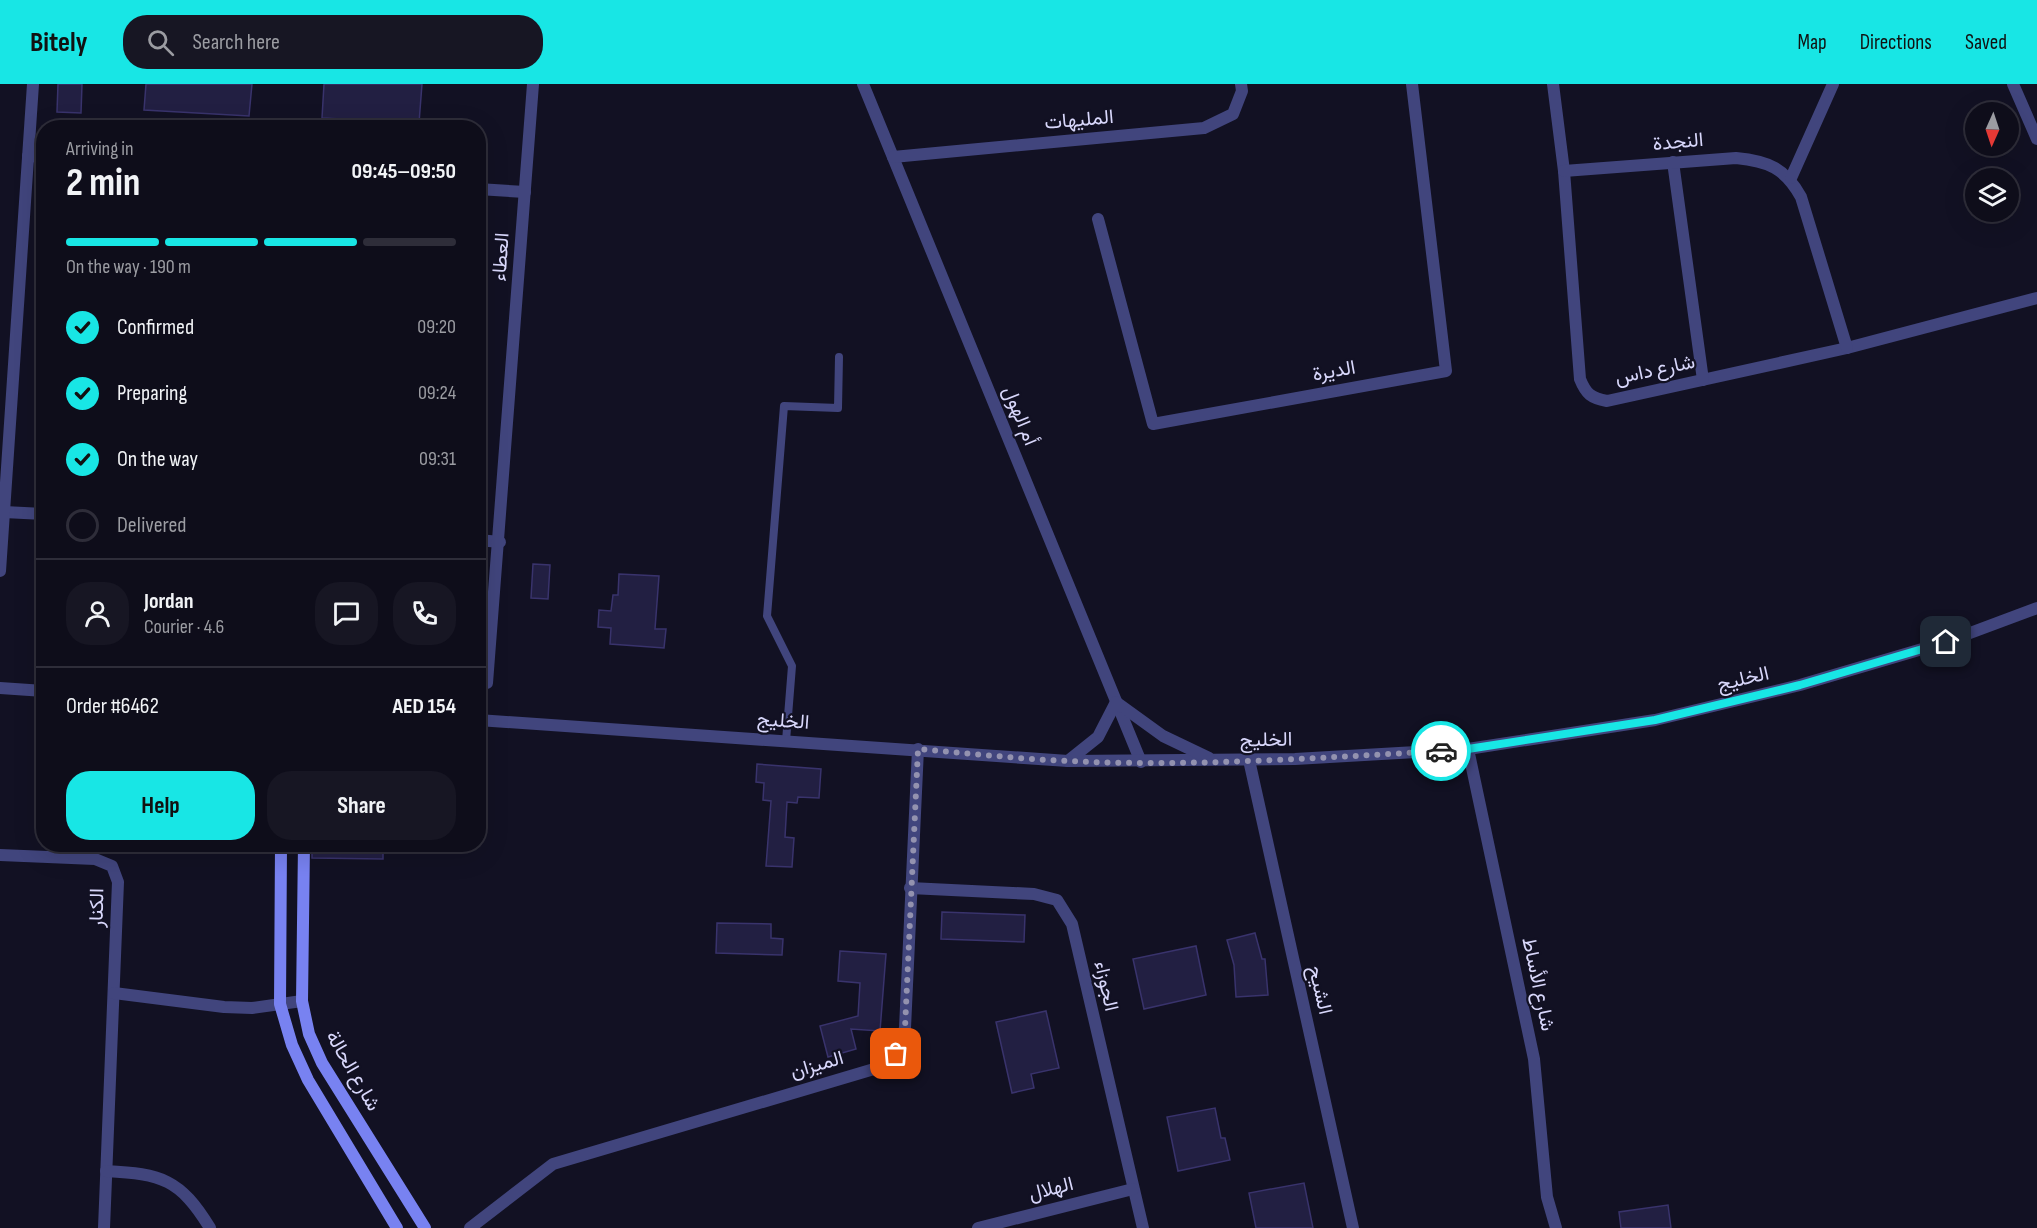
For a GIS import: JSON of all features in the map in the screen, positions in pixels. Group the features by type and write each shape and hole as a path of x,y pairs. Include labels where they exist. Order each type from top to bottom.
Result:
{"main road":[{"name":"شارع الحالة","path":"281,852 280,1004 292,1045 308,1080 397,1228"},
{"name":"شارع الحالة","path":"304,852 303,1001 309,1034 322,1063 424,1228"}],"street":[{"path":"0,571 33,84"},
{"name":"العطاء","path":"487,683 500,542 533,84"},
{"name":"أم الهول","path":"863,84 1141,762"},
{"name":"المليهات","path":"893,157 1204,128 1233,114 1242,91 1241,84"},
{"name":"الديرة","path":"1098,219 1153,424 1446,371 1412,84"},
{"name":"شارع داس","path":"1553,84 1564,171 1580,379 1585,393 1595,399 1607,401 1847,348 2037,298"},
{"path":"1833,84 1791,178 1807,213 1847,348"},
{"path":"2013,84 2037,139"},
{"path":"28,156 36,156"},
{"name":"النجدة","path":"1564,171 1736,158 1755,160 1777,168 1791,178"},
{"path":"1672,162 1702,380"},
{"path":"486,190 525,192"},
{"path":"4,512 36,514"},
{"path":"486,541 500,542"},
{"name":"الخليج","path":"486,721 1068,761 1250,760 1468,749 1655,720 1800,685 1946,642 2037,608"},
{"path":"0,688 36,690"},
{"path":"1068,761 1098,737 1116,702 1163,736 1215,760"},
{"name":"الميزان","path":"470,1228 553,1164 874,1069 896,1054 905,1028 918,749"},
{"name":"شارع الأساط","path":"1468,749 1534,1059 1546,1197 1556,1228"},
{"name":"الشيح","path":"1250,760 1353,1228"},
{"name":"الكنار","path":"0,855 95,859 111,866 118,882 104,1228"},
{"name":"الجوزاء","path":"910,888 1034,894 1058,900 1072,924 1143,1228"},
{"path":"114,993 224,1007 252,1008 303,1001"},
{"path":"106,1171 142,1173 162,1178 182,1190 199,1209 210,1228"},
{"name":"الهلال","path":"980,1228 1133,1189"}],"lane":[{"path":"786,741 792,666 767,616 784,406 838,408 839,357"}],"building":[{"path":"58,84 82,84 81,113 57,112"},
{"path":"146,84 252,84 249,116 144,110"},
{"path":"324,84 422,84 419,120 322,118"},
{"path":"533,564 550,565 548,599 531,598"},
{"path":"619,574 659,576 655,629 666,629 664,648 610,644 611,628 598,627 599,610 611,611 613,595 618,595"},
{"path":"757,764 821,769 819,798 798,797 797,803 787,802 785,837 794,838 792,867 766,866 771,801 763,800 764,783 756,782"},
{"path":"312,852 383,852 383,859 312,858"},
{"path":"942,912 1025,915 1024,942 941,939"},
{"path":"717,923 771,924 771,938 783,939 782,955 716,953"},
{"path":"1255,933 1262,959 1265,959 1268,995 1236,997 1234,965 1227,940"},
{"path":"1196,946 1206,995 1144,1009 1133,959"},
{"path":"840,951 886,954 880,1031 851,1029 856,1049 828,1057 820,1026 858,1016 860,983 838,981"},
{"path":"1046,1011 1059,1068 1031,1074 1034,1088 1012,1093 996,1022"},
{"path":"1215,1108 1221,1138 1225,1138 1230,1160 1178,1171 1167,1117"},
{"path":"1304,1183 1313,1228 1256,1228 1249,1193"},
{"path":"1668,1205 1671,1228 1621,1228 1619,1212"}],"way so far":[{"path":"896,1054 905,1028 918,749 1068,761 1141,762 1295,759 1441,751"}],"route":[{"path":"1441,751 1468,749 1655,720 1800,685 1946,642"}]}
